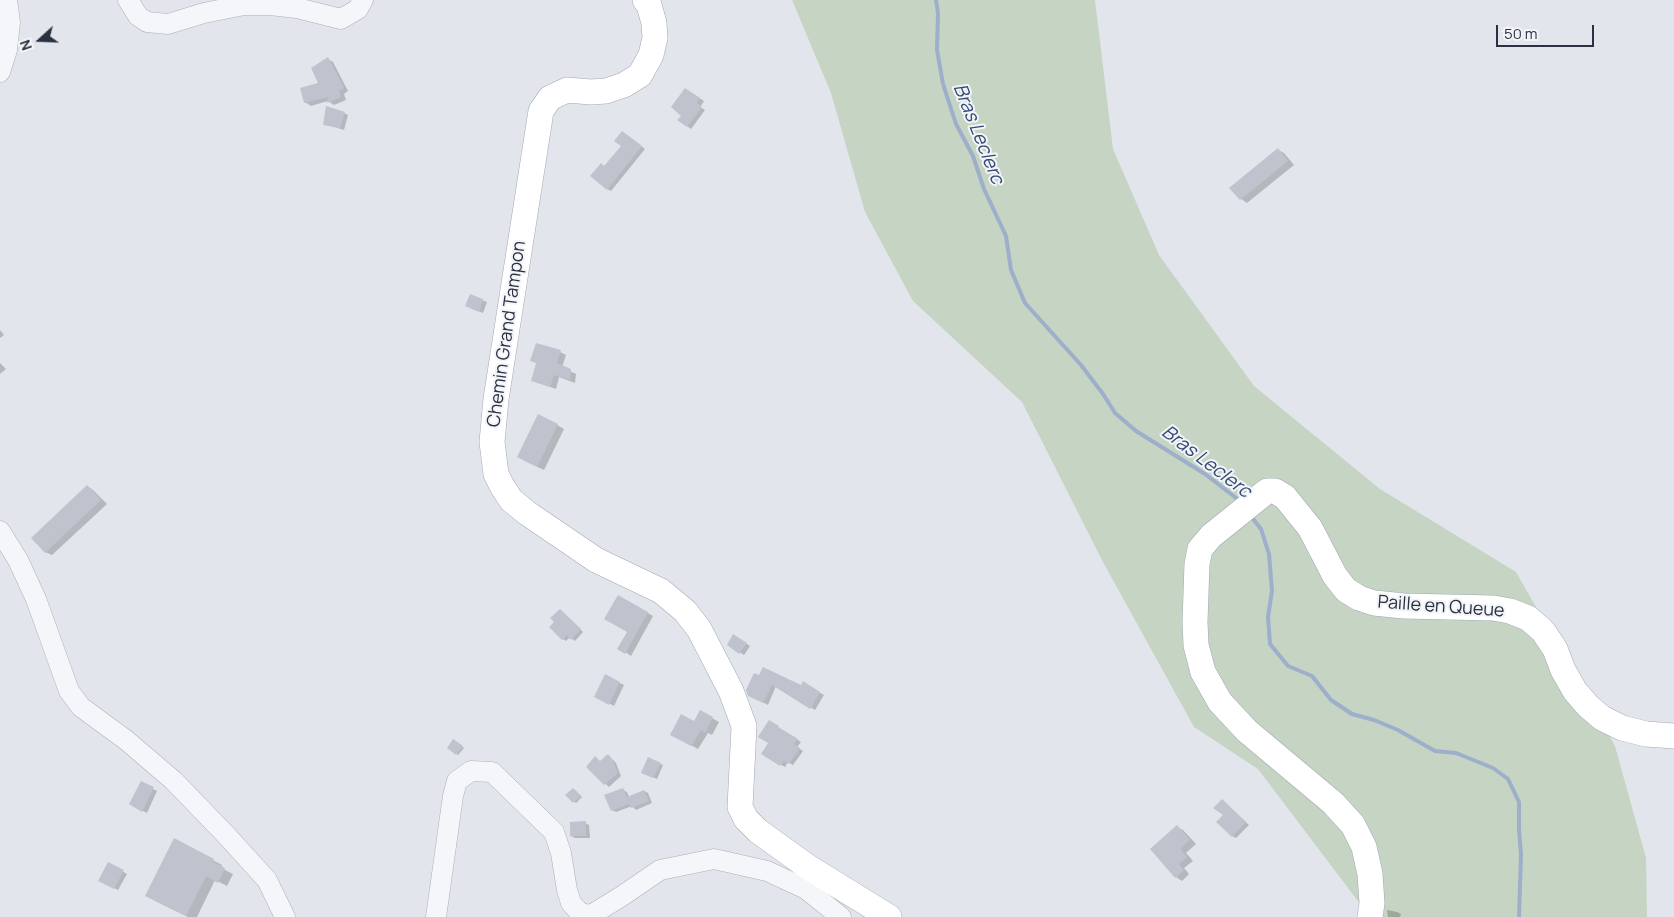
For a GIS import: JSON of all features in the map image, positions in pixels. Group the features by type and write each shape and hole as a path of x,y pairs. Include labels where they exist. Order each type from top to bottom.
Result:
{"main road":[{"name":"Chemin Grand Tampon","path":"645,0 649,5 654,23 655,38 651,55 640,75 624,85 606,91 567,90 550,98 541,111 496,399 492,442 496,474 511,500 527,513 596,560 662,591 685,611 699,629 730,691 744,726 740,807 746,819 758,831 880,916"},
{"name":"Paille en Queue","path":"1370,917 1372,903 1370,874 1364,847 1353,825 1333,803 1246,731 1220,702 1203,672 1196,645 1197,564 1200,549 1211,536 1268,492 1275,491 1285,497 1310,528 1335,576 1346,590 1359,598 1374,604 1493,608 1510,611 1528,618 1543,631 1555,649 1563,670 1575,691 1602,718 1622,728 1646,734 1674,736"}],"lane":[{"path":"0,72 7,50 10,22 7,0"},
{"path":"128,0 138,16 147,22 168,24 204,13 244,5 297,8 341,19 358,9 363,0"},
{"path":"0,531 18,560 36,599 69,691 81,707 126,740 181,788 228,836 267,880 284,917"},
{"path":"436,917 453,796 457,781 471,771 492,772 554,832 561,853 567,890 572,903 580,912 586,915 591,915 660,870 714,859 767,872 806,889 841,917"}],"green space":[{"path":"792,0 1095,0 1113,149 1159,255 1254,386 1380,489 1516,572 1615,746 1646,858 1647,917 1370,917 1258,769 1194,727 1103,562 1022,402 913,301 865,212 831,93"}],"building":[{"path":"328,57 344,88 339,91 341,97 327,103 328,97 304,103 300,88 318,83 311,68"},
{"path":"685,88 700,98 697,103 702,107 687,127 677,120 681,116 671,107"},
{"path":"326,106 345,112 340,128 323,125"},
{"path":"622,131 642,146 607,190 590,176 601,163 604,166 621,146 614,141"},
{"path":"1278,148 1288,161 1240,200 1229,188"},
{"path":"470,294 483,299 479,312 465,306"},
{"path":"536,343 561,350 557,363 571,369 570,380 554,375 550,387 531,381 536,363 530,361"},
{"path":"538,414 558,424 537,467 517,457"},
{"path":"87,485 101,500 45,553 31,538"},
{"path":"618,595 648,612 625,654 617,649 627,632 604,619"},
{"path":"560,609 581,629 571,640 567,635 562,640 549,627 554,622 550,618"},
{"path":"733,634 747,643 739,654 727,645"},
{"path":"763,667 801,685 803,681 820,692 810,709 772,685 763,703 748,696 746,690 754,673 759,675"},
{"path":"605,674 620,682 609,705 594,697"},
{"path":"700,710 713,717 705,733 701,730 691,746 670,735 681,714 694,721"},
{"path":"769,720 798,739 794,744 800,748 789,764 784,761 780,766 761,754 768,743 758,737"},
{"path":"453,739 463,746 456,755 447,748"},
{"path":"608,754 618,773 604,785 586,767 595,756 600,761"},
{"path":"648,757 661,763 653,778 641,773"},
{"path":"141,781 154,787 142,812 129,804"},
{"path":"573,788 581,796 573,803 565,795"},
{"path":"623,788 627,797 644,790 649,801 631,808 629,804 611,811 604,795"},
{"path":"1222,799 1246,822 1232,837 1216,822 1223,815 1213,808"},
{"path":"586,821 586,836 570,836 570,822"},
{"path":"1177,825 1190,840 1180,849 1187,857 1179,864 1184,870 1175,878 1150,849"},
{"path":"174,838 214,859 213,862 225,868 218,883 206,876 186,916 145,896"},
{"path":"108,862 124,870 114,889 98,881"}],"waterway":[{"name":"Bras Leclerc","path":"936,0 938,13 937,50 943,84 956,124 973,156 984,189 1006,236 1011,270 1025,303 1081,365 1115,413 1136,431 1205,474 1240,501"},
{"name":"Bras Leclerc","path":"1250,515 1261,529 1269,554 1272,591 1268,617 1270,644 1288,666 1312,676 1331,700 1352,714 1374,720 1398,730 1435,751 1456,753 1493,768 1508,779 1519,802 1521,855 1519,917"}]}
